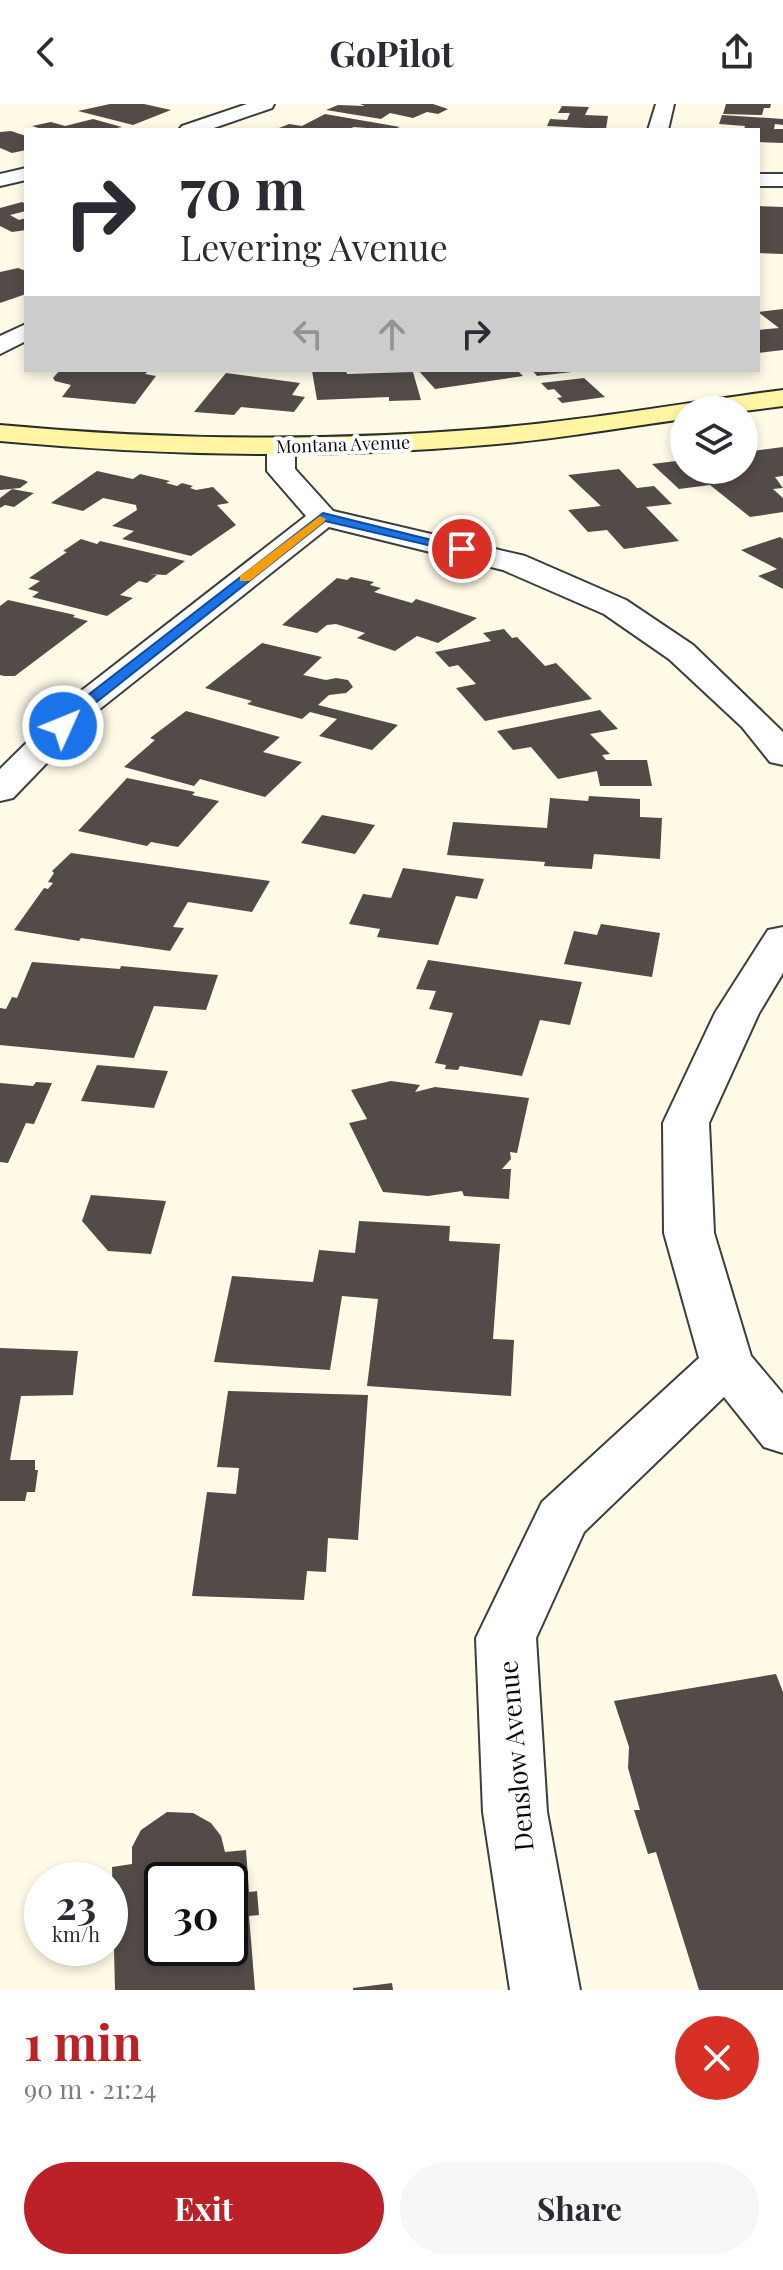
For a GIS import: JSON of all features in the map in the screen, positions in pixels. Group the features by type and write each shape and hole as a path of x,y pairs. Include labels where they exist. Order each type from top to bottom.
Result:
{"street":[{"path":"195,128 265,104"},
{"path":"659,128 665,104"},
{"path":"0,180 24,174"},
{"path":"760,180 783,180"},
{"path":"0,346 24,332"},
{"path":"758,401 783,398"},
{"name":"Montana Avenue","path":"0,433 148,444 281,448 488,436 670,413"},
{"path":"281,448 281,471 323,517 514,563 615,607 681,652 754,720 783,754"},
{"path":"0,790 84,705 323,517"},
{"path":"783,939 737,1013 686,1123 689,1233 727,1363 783,1432"},
{"name":"Denslow Avenue","path":"545,1990 515,1812 506,1638 562,1518 727,1363"}],"building":[{"path":"110,104 144,104 171,110 133,125 78,111"},
{"path":"360,104 433,104 448,109 413,118 390,113 381,119 326,110 338,105 365,106"},
{"path":"726,104 771,104 770,108 764,108 762,115 758,115 723,114"},
{"path":"562,106 589,107 585,115 608,116 606,128 547,126 550,119 567,120 570,113 558,113"},
{"path":"325,114 400,127 279,128 289,124 302,126"},
{"path":"722,115 783,119 783,125 775,124 774,129 783,129 783,143 760,142 760,128 719,124"},
{"path":"93,119 122,127 32,126 51,122 65,126"},
{"path":"11,131 24,135 24,150 12,153 0,148 0,132"},
{"path":"24,203 24,212 10,215 19,220 24,219 24,230 12,232 0,226 0,208"},
{"path":"760,206 783,207 783,254 760,253"},
{"path":"18,268 24,270 24,295 0,303 0,272"},
{"path":"783,309 783,350 760,353 760,330 779,328 760,312"},
{"path":"58,372 147,372 145,374 156,376 135,404 62,397 71,385 53,378"},
{"path":"312,372 413,372 421,400 389,401 389,397 317,400"},
{"path":"420,372 519,372 523,376 435,389"},
{"path":"534,372 572,372 537,376"},
{"path":"226,373 300,383 292,395 305,397 294,412 241,407 234,415 194,412"},
{"path":"584,378 605,397 562,403 557,398 562,397 554,389 548,390 541,383"},
{"path":"783,447 783,476 775,477 783,488 773,489 783,498 783,512 750,517 710,485 679,489 674,484 758,484 758,450"},
{"path":"670,462 670,481 652,464"},
{"path":"619,469 637,488 654,486 672,504 646,507 679,541 624,549 607,530 588,532 568,510 601,506 568,475"},
{"path":"97,471 133,479 140,474 170,481 166,483 177,486 182,483 193,486 190,488 196,490 213,487 229,503 217,505 236,525 191,556 122,539 134,531 112,526 137,510 136,505 103,498 83,511 51,503"},
{"path":"0,475 28,482 20,488 0,490"},
{"path":"12,489 34,493 14,507 5,505 0,508 0,498"},
{"path":"780,537 783,539 783,589 758,576 777,569 741,550"},
{"path":"81,539 185,561 166,575 149,574 157,575 147,583 139,581 120,595 133,598 107,616 32,597 39,592 28,589 40,581 29,578"},
{"path":"351,577 374,582 370,585 381,588 374,592 412,603 416,599 477,618 438,643 417,636 395,651 357,638 365,633 336,624 327,625 317,633 282,625 337,578 347,580"},
{"path":"8,600 75,615 73,617 88,621 15,676 0,675 0,606"},
{"path":"504,629 512,638 517,637 545,666 556,663 592,699 485,721 456,688 476,684 458,665 449,667 435,652 491,641 483,633"},
{"path":"262,643 322,657 303,675 326,680 348,680 353,687 346,693 329,695 318,705 398,725 372,750 319,736 337,719 310,712 302,719 247,704 252,701 205,688"},
{"path":"600,710 618,729 590,734 610,754 602,755 606,760 647,760 652,786 600,786 597,771 558,779 531,747 513,750 497,731"},
{"path":"186,711 280,737 263,752 302,762 265,797 200,779 194,786 124,767 155,740 150,738"},
{"path":"127,778 195,792 192,795 219,801 178,847 151,842 147,846 78,831"},
{"path":"589,796 640,799 640,817 662,818 660,859 594,854 592,869 544,866 545,862 447,855 453,822 547,828 550,798 588,801"},
{"path":"322,815 375,825 355,854 301,843"},
{"path":"71,853 270,881 252,912 188,902 173,927 184,928 170,951 14,930 44,888 48,889 53,883 48,882 54,873 52,871"},
{"path":"403,868 484,879 477,899 456,896 438,945 377,937 380,929 349,924 363,894 391,898"},
{"path":"601,924 660,933 652,977 564,964 574,931 597,935"},
{"path":"428,960 582,982 570,1025 540,1020 522,1076 460,1066 458,1070 445,1069 446,1065 435,1063 453,1013 429,1009 436,991 416,989"},
{"path":"32,962 218,975 206,1010 154,1006 134,1058 0,1045 0,1008 6,1009 12,997 17,998"},
{"path":"97,1065 168,1071 154,1108 81,1101"},
{"path":"391,1081 420,1085 415,1092 435,1087 529,1098 517,1153 510,1152 511,1159 502,1169 511,1169 509,1199 464,1196 462,1191 428,1196 383,1192 349,1123 367,1119 351,1090"},
{"path":"36,1082 52,1083 34,1124 26,1123 8,1163 0,1162 0,1083 33,1086"},
{"path":"91,1195 166,1201 151,1254 108,1251 82,1221"},
{"path":"359,1221 450,1226 449,1241 500,1244 493,1339 514,1340 511,1396 367,1386 378,1299 342,1296 330,1370 214,1362 232,1276 313,1282 319,1250 355,1253"},
{"path":"0,1348 78,1351 73,1395 21,1396 10,1460 35,1460 35,1470 38,1470 35,1492 27,1492 25,1501 0,1501"},
{"path":"228,1391 368,1395 358,1540 328,1538 326,1572 307,1571 304,1600 192,1596 207,1492 236,1494 239,1468 217,1467"},
{"path":"776,1674 783,1692 783,1990 699,1990 656,1852 648,1854 634,1810 640,1810 628,1768 629,1747 614,1701"},
{"path":"167,1812 193,1813 211,1823 221,1836 225,1852 246,1850 247,1862 144,1862 144,1966 248,1966 248,1878 249,1892 257,1891 259,1915 249,1916 255,1990 115,1990 114,1966 128,1966 128,1865 132,1864 132,1847 141,1830"},
{"path":"392,1983 393,1990 353,1990 353,1988"}],"slow traffic":[{"path":"245,578 320,519"}],"route":[{"path":"63,726 84,705 323,517 462,549"}]}
